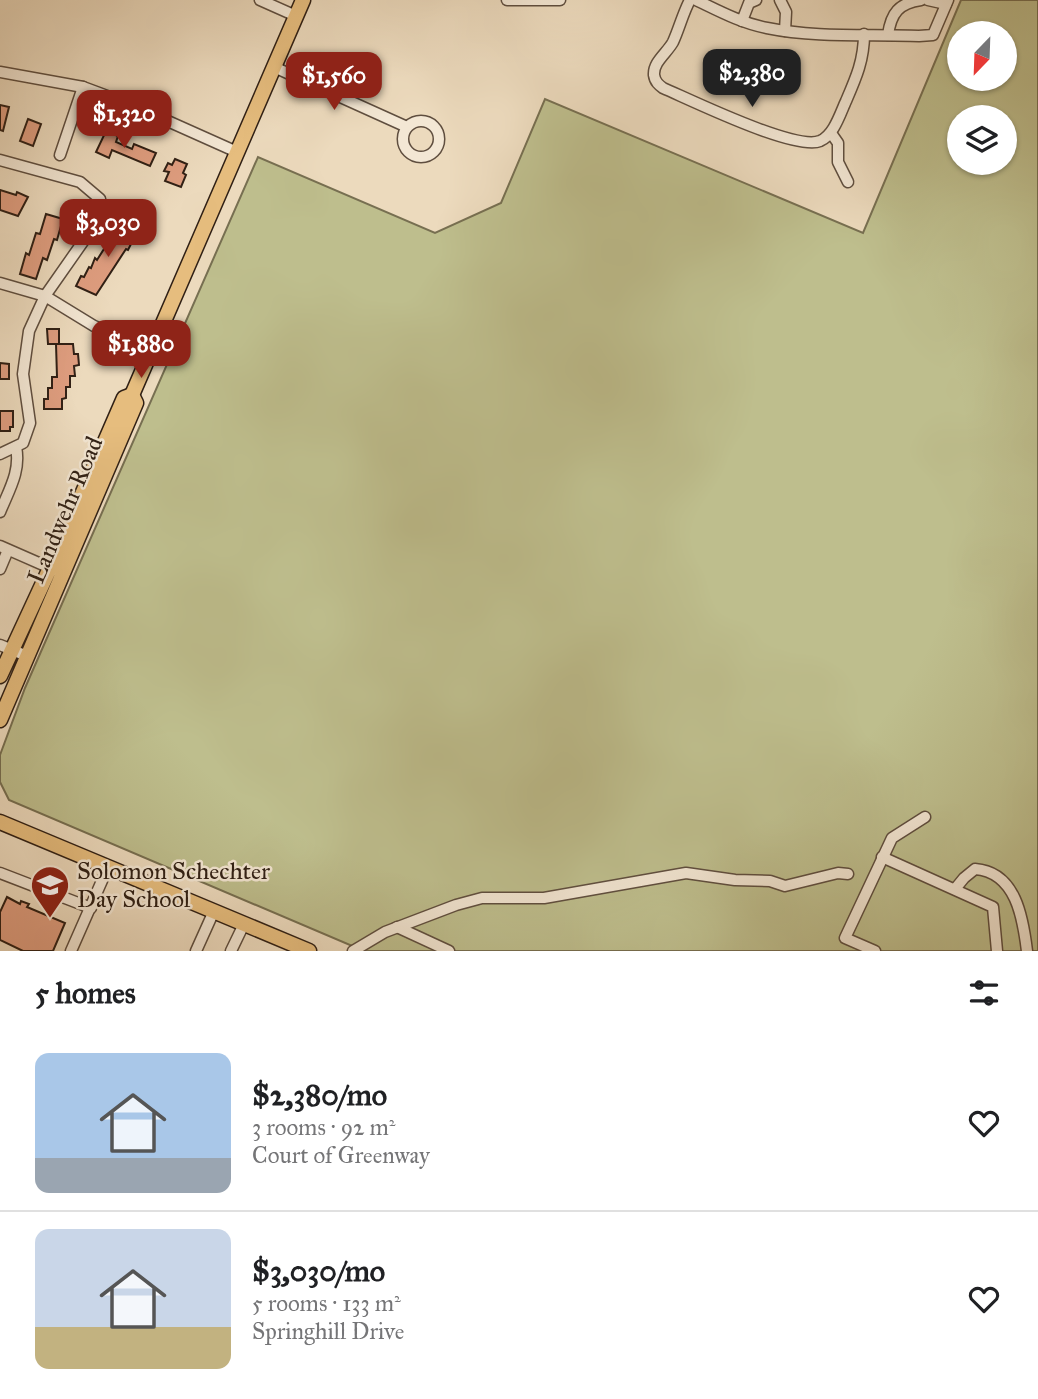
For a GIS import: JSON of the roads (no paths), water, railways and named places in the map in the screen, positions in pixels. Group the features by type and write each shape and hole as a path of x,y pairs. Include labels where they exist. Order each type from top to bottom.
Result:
{"main road":[{"name":"Landwehr Road","path":"0,720 27,656 56,571 136,404 132,395 303,0"},
{"name":"Landwehr Road","path":"0,676 6,647 56,571"},
{"path":"0,822 309,951"}],"street":[{"path":"260,0 296,16"},
{"path":"507,0 560,0"},
{"path":"690,0 674,40 656,65 656,82 663,89 733,118 801,142 821,141 831,132 860,69 864,55 864,34"},
{"path":"696,0 742,21 785,31 933,35 947,2 928,0"},
{"path":"742,21 749,3 756,0"},
{"path":"780,0 786,12 785,31"},
{"path":"888,35 894,14 905,2 921,0"},
{"path":"274,67 407,127"},
{"path":"0,72 83,87 134,106 236,152"},
{"path":"60,155 83,87"},
{"path":"831,132 838,143 838,162 848,182"},
{"path":"0,160 80,181 100,199 94,226 45,296 29,331 23,374 30,423 23,443 0,454"},
{"path":"0,283 45,296 94,326 152,349"},
{"path":"0,512 16,475 19,462 16,447"},
{"path":"0,569 4,548 56,571"},
{"path":"6,647 27,656"},
{"path":"875,951 845,938 882,857 896,835 925,817"},
{"path":"882,857 993,907"},
{"path":"71,951 108,867"},
{"path":"955,889 975,869 984,869 997,876 1016,898 1027,951"},
{"path":"353,951 397,927 482,898 544,898 686,873 735,880 770,881 785,886 838,873 848,874"},
{"path":"0,874 91,908"},
{"path":"993,907 1013,894"},
{"path":"993,907 997,951"},
{"path":"196,951 214,911"},
{"path":"231,951 244,923"},
{"path":"397,927 449,951"}],"place":[{"name":"Solomon Schechter Day School","path":"50,919"}]}
